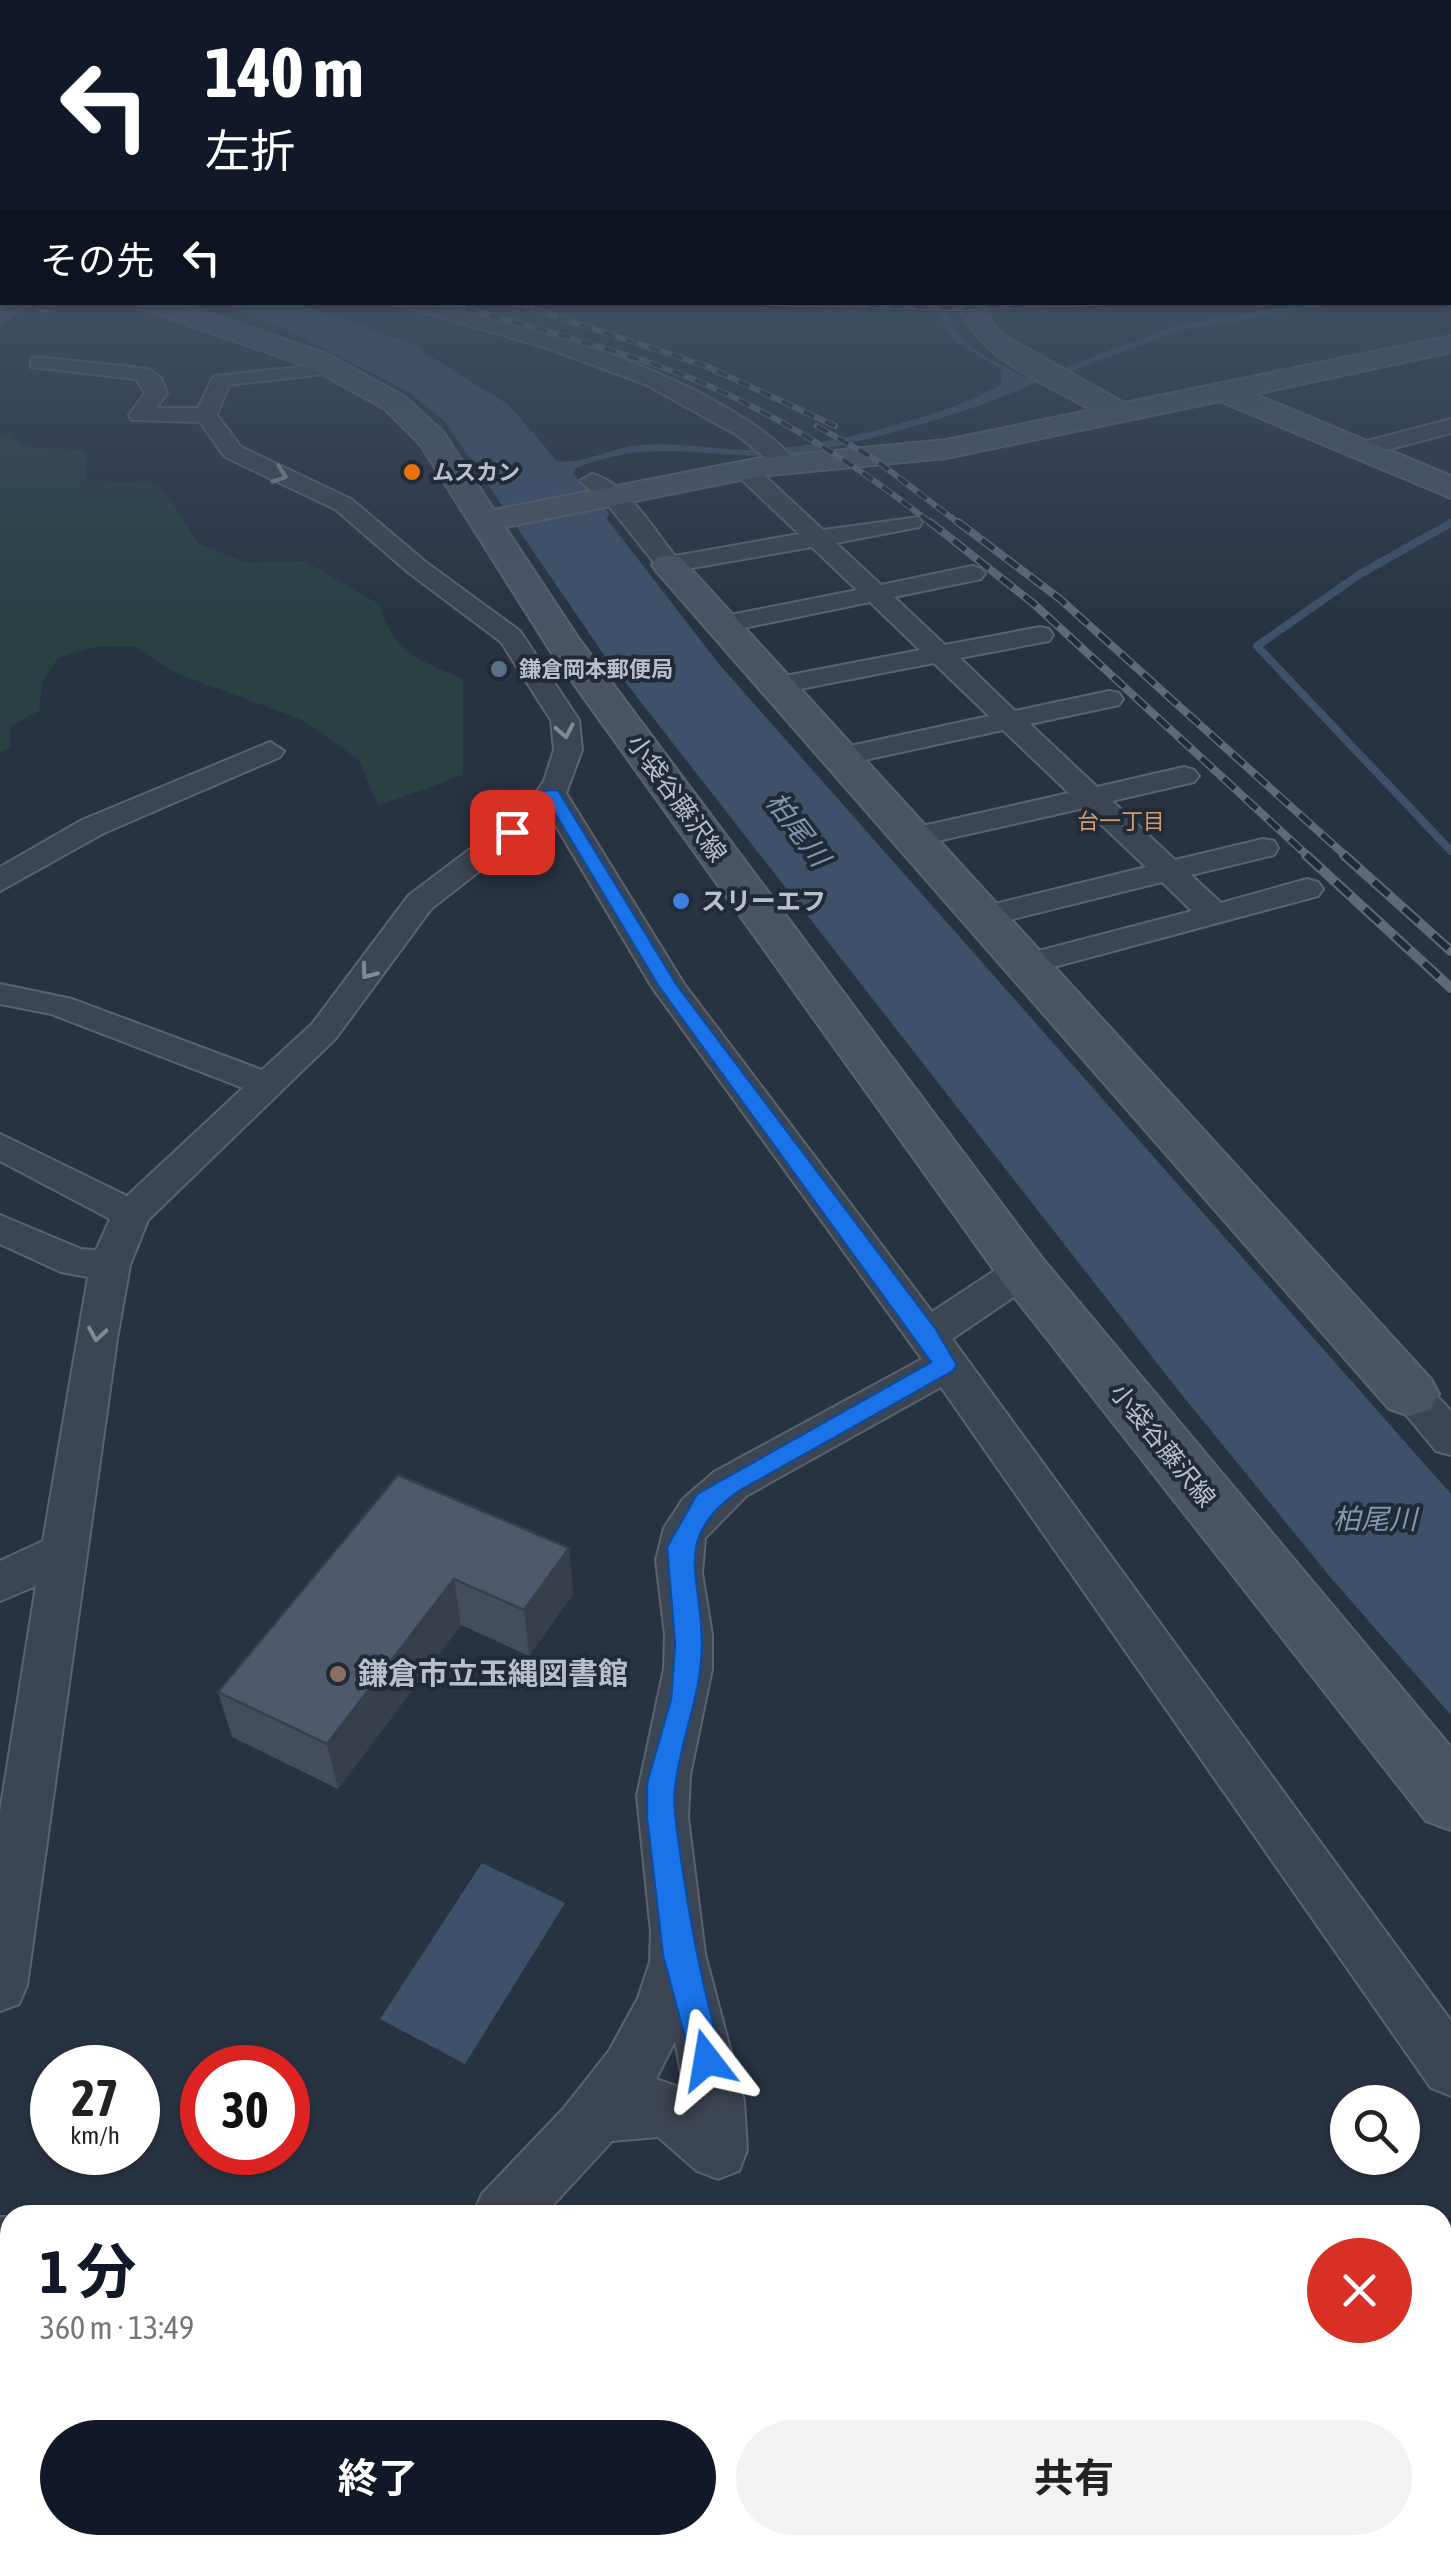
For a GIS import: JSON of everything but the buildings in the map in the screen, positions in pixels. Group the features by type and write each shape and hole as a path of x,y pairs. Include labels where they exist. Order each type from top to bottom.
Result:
{"main road":[{"name":"小袋谷藤沢線","path":"366,385 416,421 486,521 531,631 1022,1271 1451,1799"},
{"path":"1071,385 1121,414"},
{"path":"486,521 600,489 745,470 777,455 931,452 1256,385"},
{"path":"1224,392 1451,488"},
{"path":"669,565 1410,1394"}],"street":[{"path":"155,385 156,394 140,415 206,416"},
{"path":"206,416 219,385"},
{"path":"658,385 732,420 777,455"},
{"path":"0,1984 9,1870 66,1552 110,1265 131,1214 324,1031 420,902 537,813 552,794 568,750 565,720 531,631 418,568 344,504 233,452 206,416"},
{"path":"1360,450 1451,426"},
{"path":"745,470 880,593 1215,915"},
{"path":"600,489 669,565 910,522"},
{"path":"720,625 972,574"},
{"path":"774,686 1040,634"},
{"path":"837,757 1110,698"},
{"path":"0,882 19,867 80,836 270,751"},
{"path":"911,838 1184,776"},
{"path":"552,794 668,987 936,1350 1451,2068"},
{"path":"981,917 1263,848"},
{"path":"1023,965 1307,889"},
{"path":"0,994 60,1006 270,1085"},
{"path":"0,1146 131,1214"},
{"path":"0,1228 74,1262 110,1265"},
{"path":"596,2115 651,2103 672,2110 718,2150 718,2115 678,1956 661,1783 685,1699 689,1645 680,1547 706,1501 936,1350 1022,1271"},
{"path":"1410,1394 1451,1439"},
{"path":"0,1582 66,1552"},
{"path":"512,2205 624,2085 658,2023 678,1956"}],"green space":[{"path":"7,434 21,446 86,451 85,480 160,484 198,543 247,563 305,561 379,604 392,634 410,653 463,679 463,775 378,806 359,760 302,720 176,673 135,647 98,646 58,658 43,680 39,711 10,726 10,748 0,752 0,436"}],"water":[{"name":"柏尾川","path":"396,385 477,385 509,405 557,461 567,462 640,445 755,450 812,444 917,419 999,385 1030,385 969,409 829,448 772,456 636,453 576,468 573,474 609,513 607,519 719,664 1451,1494 1451,1715 1331,1578 1178,1390 604,655 445,422"},
{"path":"482,1863 565,1903 465,2064 380,2019"}],"waterway":[{"path":"1451,523 1360,574 1257,646 1451,851"}],"railway":[{"path":"707,385 801,433 933,525"},
{"path":"747,385 835,426"},
{"path":"817,426 873,458 961,525"},
{"path":"930,522 1034,604 1309,857"},
{"path":"958,522 1060,599 1347,857"},
{"path":"1306,855 1451,988"},
{"path":"1344,855 1451,951"}],"place":[{"name":"ムスカン","path":"412,472"},
{"name":"鎌倉岡本郵便局","path":"499,669"},
{"name":"スリーエフ","path":"681,901"},
{"name":"鎌倉市立玉縄図書館","path":"338,1674"}],"district":[{"name":"台一丁目","path":"1121,821"}],"route":[{"path":"512,832 537,813 552,794 668,987 927,1334 945,1365 730,1484 706,1501 680,1547 689,1645 685,1699 661,1783 662,1818 678,1956 707,2060"}]}
